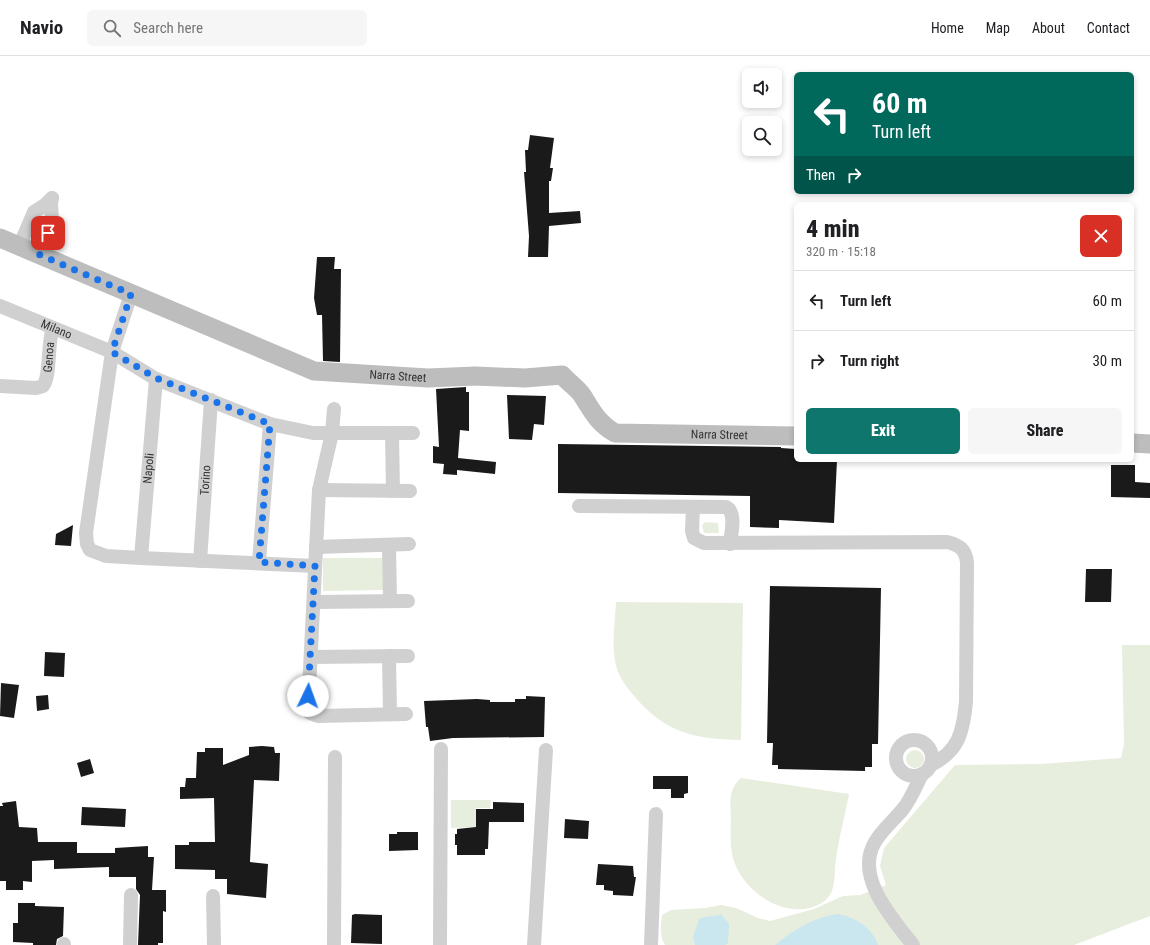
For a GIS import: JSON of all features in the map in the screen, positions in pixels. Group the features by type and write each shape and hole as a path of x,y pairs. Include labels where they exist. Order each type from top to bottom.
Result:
{"street":[{"path":"19,247 34,212 46,205 52,198 52,222 38,254"},
{"name":"Narra Street","path":"0,238 314,371 428,378 475,376 525,378 562,375 581,394 590,411 603,426 615,433 794,436"},
{"path":"131,294 112,352 86,533 87,544 90,550 98,554 141,558 259,562 315,566"},
{"name":"Milano","path":"0,306 112,352 156,378 270,424 313,433 413,433"},
{"name":"Genoa","path":"0,386 36,388 43,386 47,379 49,341 53,328"},
{"name":"Napoli","path":"141,558 156,378"},
{"name":"Torino","path":"200,560 211,400"},
{"path":"334,409 332,433 319,490 308,709 310,713 318,716 406,714"},
{"path":"259,562 270,424"},
{"path":"392,434 393,491"},
{"path":"1134,443 1150,444"},
{"path":"319,490 410,491"},
{"path":"579,506 726,507 730,509 732,514 730,544"},
{"path":"693,506 692,531 694,538 697,541 730,544 947,542 956,544 962,548 966,555 966,702 964,724 957,744 943,759 926,770 904,808 875,841 870,864 875,889 883,906 913,945"},
{"path":"316,547 409,544"},
{"path":"389,545 390,601"},
{"path":"314,602 408,601"},
{"path":"389,656 390,714"},
{"path":"310,657 408,656"},
{"path":"440,945 441,749"},
{"path":"534,945 546,750"},
{"path":"334,945 335,757"},
{"path":"651,945 656,814"},
{"path":"130,945 131,895"},
{"path":"213,896 214,945"}],"green space":[{"path":"705,522 718,523 719,533 704,533 702,525"},
{"path":"323,558 385,558 385,590 323,591"},
{"path":"616,602 743,603 741,740 709,738 682,732 658,719 635,697 619,674 616,666 614,642"},
{"path":"1122,645 1150,645 1150,916 1074,945 665,945 663,942 661,934 662,915 671,910 705,908 721,905 736,908 758,918 770,921 814,909 843,896 860,895 886,885 880,866 884,848 955,765 1041,764 1121,758 1124,744"},
{"path":"915,750 921,753 924,759 921,765 915,768 909,765 906,759 909,753"},
{"path":"741,778 849,794 837,851 833,887 826,900 810,908 787,908 776,905 756,892 747,884 740,874 733,859 732,853 730,805 732,790"},
{"path":"451,800 491,800 490,808 476,808 476,827 451,828"}],"water":[{"path":"721,914 729,924 728,943 725,945 695,945 693,937 699,919"},
{"path":"838,914 844,915 862,924 872,933 878,945 775,945 789,934 812,921"}],"building":[{"path":"530,135 554,138 550,168 553,168 551,181 549,181 549,213 580,211 581,223 549,226 548,257 528,257 529,236 524,172 526,172 525,150 528,150"},
{"path":"317,257 335,257 334,269 341,269 340,362 323,361 322,315 317,315 314,298"},
{"path":"466,387 466,392 469,392 469,431 460,430 458,458 496,462 495,474 457,470 457,475 443,474 444,464 433,463 433,446 439,447 436,389"},
{"path":"507,395 546,396 544,425 534,424 532,440 509,439"},
{"path":"558,444 781,447 794,449 794,462 837,462 834,523 779,520 779,528 750,527 750,496 558,493"},
{"path":"1111,465 1135,465 1135,482 1150,483 1150,498 1111,497"},
{"path":"73,525 71,546 55,545 56,534"},
{"path":"1086,569 1112,569 1111,602 1085,602"},
{"path":"770,586 881,588 878,744 872,744 872,767 865,767 865,771 778,769 778,765 772,765 773,743 767,743"},
{"path":"45,652 65,653 64,677 44,676"},
{"path":"1,683 19,685 14,718 0,716"},
{"path":"48,695 49,709 37,711 36,696"},
{"path":"526,696 545,697 544,737 453,738 430,741 428,727 426,727 424,701 477,699 490,700 490,702 515,702 515,699 526,699"},
{"path":"249,747 274,747 275,753 280,753 279,781 254,780 250,862 268,864 266,898 227,894 227,879 215,879 215,870 175,869 175,845 189,845 189,842 215,842 214,798 180,799 180,787 185,787 186,778 196,778 197,752 205,752 205,748 223,748 223,765 249,755"},
{"path":"90,759 94,773 81,777 77,763"},
{"path":"653,776 688,776 688,793 684,794 684,798 671,798 671,789 653,789"},
{"path":"16,801 19,827 37,828 38,842 77,842 77,853 115,853 115,848 148,846 148,857 154,857 152,890 166,890 166,912 163,911 163,943 158,943 158,945 138,945 140,895 136,889 136,877 109,877 109,867 54,869 54,860 32,861 32,882 23,881 23,890 6,890 6,881 0,881 0,806 3,806 2,803"},
{"path":"493,802 524,803 524,822 489,822 488,849 485,849 485,855 457,855 455,834 457,834 457,829 476,827 476,809 493,809"},
{"path":"82,807 126,809 125,827 81,825"},
{"path":"565,819 589,821 588,839 564,838"},
{"path":"397,832 418,832 418,850 389,851 389,834 397,834"},
{"path":"598,864 633,866 634,877 636,877 633,896 613,895 613,891 604,890 604,885 596,885"},
{"path":"18,903 35,903 35,906 64,907 63,936 57,939 56,945 33,945 33,943 13,942 13,923 18,923"},
{"path":"352,915 382,915 382,944 351,943"}],"route":[{"path":"48,233 38,254 131,294 112,352 156,378 270,424 259,562 315,566 308,696"}]}
